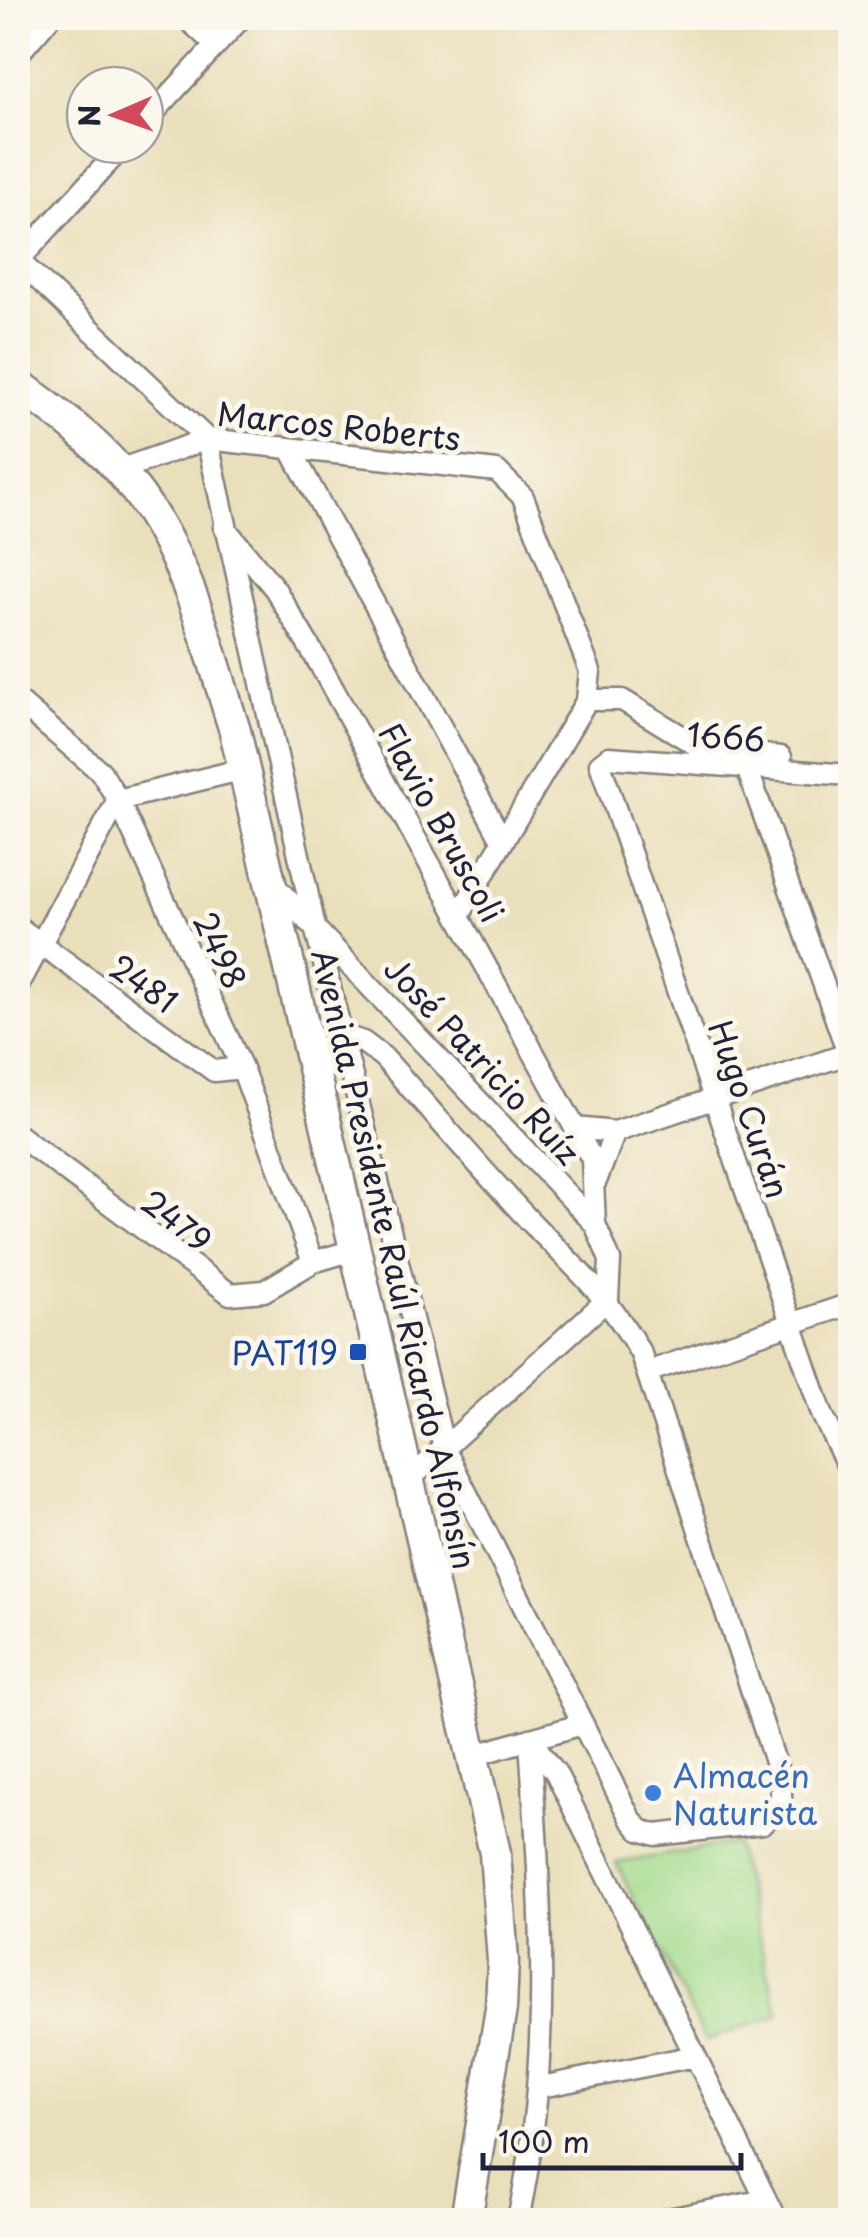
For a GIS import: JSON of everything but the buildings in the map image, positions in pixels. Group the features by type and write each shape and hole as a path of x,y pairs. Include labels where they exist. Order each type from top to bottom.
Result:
{"main road":[{"name":"Avenida Presidente Raúl Ricardo Alfonsín","path":"18,384 82,432 119,470 170,544 192,594 244,769 272,883 495,1853 503,1961 488,2106 466,2220"}],"street":[{"path":"18,54 49,18"},
{"path":"186,18 216,45"},
{"path":"165,100 241,18"},
{"path":"106,165 18,260 207,439 223,526 314,923 444,1448 630,1818 640,1830 656,1835 763,1823 782,1807 781,1780 640,1354 622,1319 608,1299 527,1218 383,1057 363,1042 345,1036"},
{"name":"Marcos Roberts","path":"119,470 207,439 498,470 523,496 590,671 587,700"},
{"name":"Flavio Bruscoli","path":"290,448 501,838"},
{"name":"Flavio Bruscoli","path":"223,526 275,589 460,914 592,1159 596,1183"},
{"path":"460,914 501,838 587,700 622,700 701,748 850,762"},
{"name":"2498","path":"18,701 101,772 118,800 242,1068 313,1262"},
{"name":"1666","path":"600,764 609,758 850,776"},
{"name":"Hugo Curán","path":"600,764 833,1442 850,1471"},
{"path":"575,1128 614,1132 850,1056 748,768"},
{"path":"18,986 118,800 244,769"},
{"name":"José Patricio Ruíz","path":"272,883 595,1224 610,1260 608,1299"},
{"name":"2481","path":"18,927 214,1071 242,1068"},
{"path":"317,1078 345,1036"},
{"path":"595,1224 596,1183 614,1132"},
{"name":"2479","path":"18,1134 230,1294 264,1291 313,1262 358,1249"},
{"path":"411,1478 608,1299"},
{"path":"659,1368 850,1304"},
{"path":"622,1319 646,1335 665,1396 662,1419"},
{"path":"475,1755 583,1724"},
{"path":"530,1739 556,1773 776,2220"},
{"path":"518,2220 541,2087 542,1918 530,1739"},
{"path":"541,2087 695,2056"},
{"path":"663,2220 766,2200"}],"green space":[{"path":"735,1843 779,2015 706,2041 616,1863"}],"place":[{"name":"PAT119","path":"358,1352"},
{"name":"Almacén Naturista","path":"653,1793"}]}
